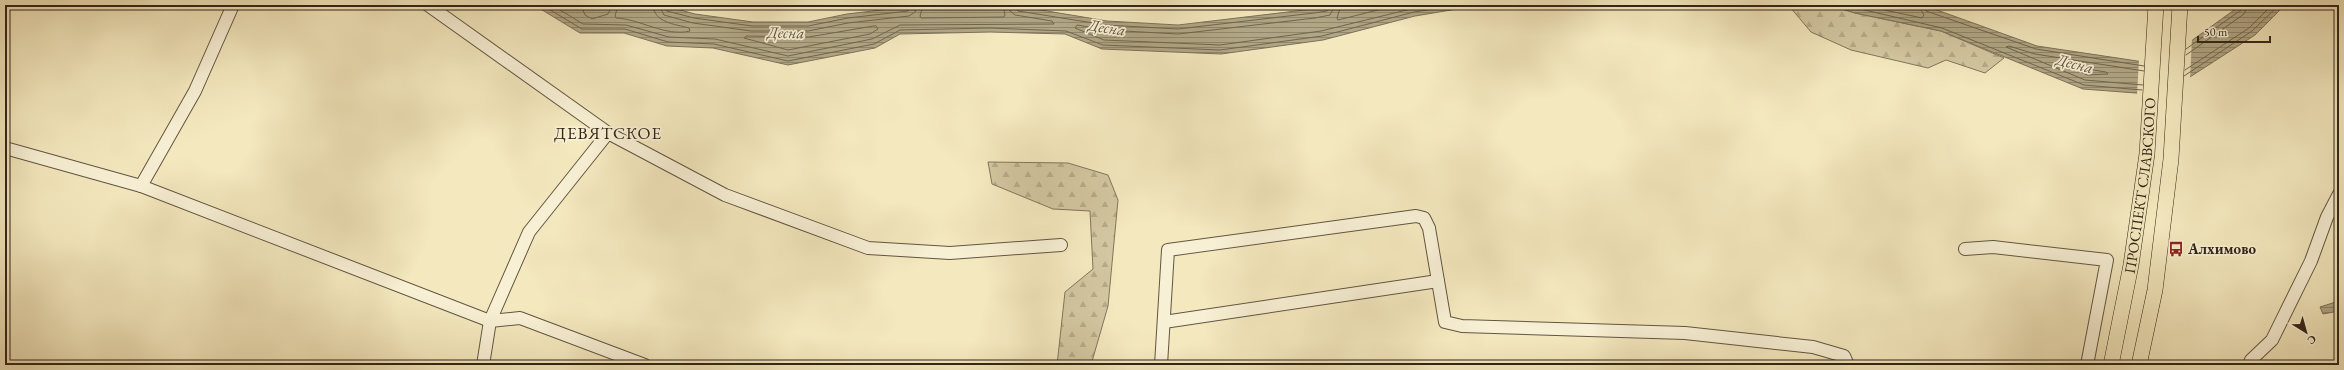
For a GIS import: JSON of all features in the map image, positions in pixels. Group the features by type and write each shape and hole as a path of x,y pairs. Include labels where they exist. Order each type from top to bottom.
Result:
{"main road":[{"name":"ПРОСПЕКТ СЛАВСКОГО","path":"2111,365 2131,265 2147,154 2156,5"},
{"name":"ПРОСПЕКТ СЛАВСКОГО","path":"2139,365 2156,290 2171,159 2180,5"}],"street":[{"path":"141,186 195,91 233,5"},
{"path":"428,5 608,133 725,195 868,248 950,253 1061,245"},
{"path":"483,365 490,321 529,232 608,133"},
{"path":"5,148 141,186 490,321 520,318 645,365"},
{"path":"2249,365 2251,360 2272,340 2311,261 2327,217 2339,194"},
{"path":"1161,365 1168,250 1416,216 1424,218 1429,228 1445,322 1455,325 1685,333 1813,347 1844,356 1848,365"},
{"path":"1965,249 1993,247 2107,260 2086,365"},
{"path":"1164,322 1438,281"}],"green space":[{"path":"1800,5 1829,5 1855,13 1941,31 2004,58 1985,73 1946,60 1928,68 1851,50 1811,32 1790,7"},
{"path":"988,162 1068,163 1108,175 1118,200 1108,306 1091,365 1057,365 1065,292 1093,269 1090,211 1053,209 992,184"}],"water":[{"name":"Десна","path":"534,5 589,5 592,10 609,5 662,5 695,14 753,22 808,22 847,14 924,5 992,5 1029,8 1107,21 1178,25 1335,5 1481,5 1415,16 1323,40 1221,54 1102,49 1065,34 990,32 900,34 875,48 788,65 713,48 667,46 624,33 580,33"},
{"name":"Десна","path":"1829,5 1923,5 2037,46 2144,62 2187,44 2241,5 2285,5 2255,35 2162,95 2083,89 1941,31 1855,13"},
{"path":"2339,301 2339,311 2323,314 2320,307"}],"pier":[{"path":"2192,38 2190,80 2163,97 2137,95 2139,59 2143,60"}],"place":[{"name":"Алхимово","path":"2176,249"}],"district":[{"name":"ДЕВЯТСКОЕ","path":"608,133"}]}
